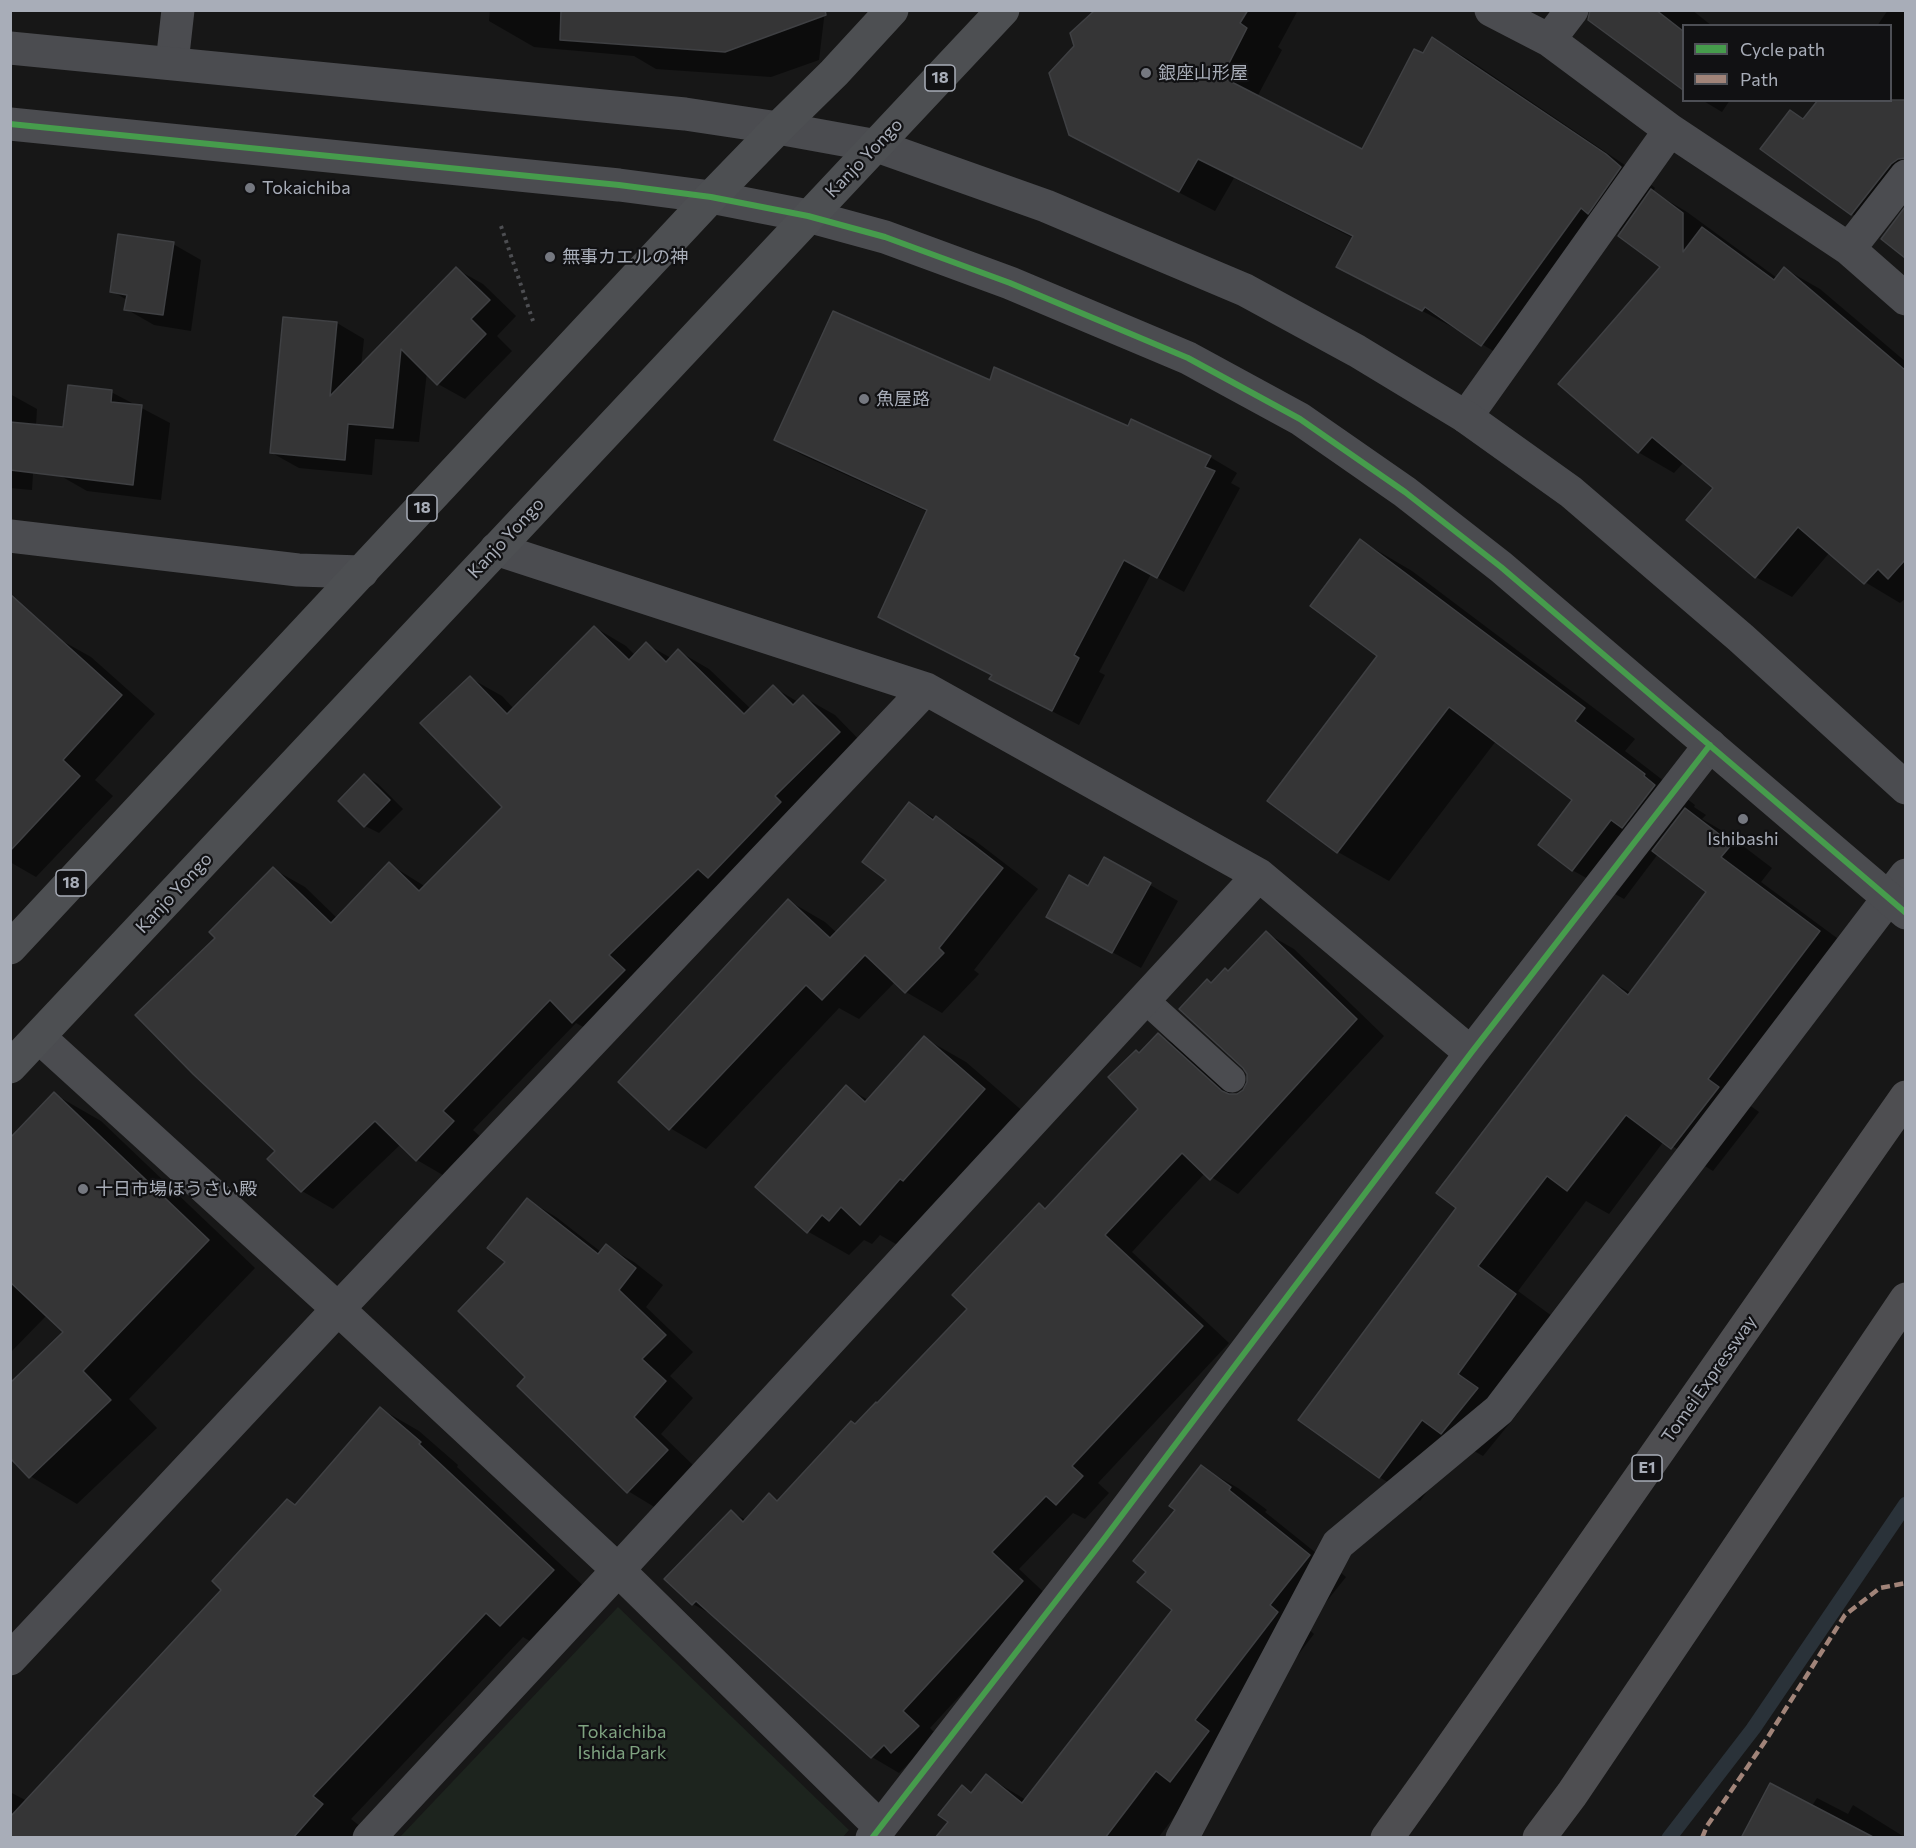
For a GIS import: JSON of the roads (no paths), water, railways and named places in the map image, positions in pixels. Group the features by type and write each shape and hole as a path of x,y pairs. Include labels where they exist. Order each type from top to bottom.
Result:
{"highway":[{"name":"Tomei Expressway","path":"1387,1838 1905,1097"},
{"path":"1539,1838 1572,1794 1905,1299"}],"main road":[{"name":"18","path":"10,948 711,197 834,73 892,10"},
{"name":"Kanjo Yongo","path":"10,1067 1003,10"}],"street":[{"path":"172,63 178,10"},
{"path":"1491,10 1549,40 1670,130 1849,249 1905,298"},
{"path":"1549,40 1572,10"},
{"path":"10,48 685,114 778,128 877,146 1046,206 1245,291 1357,351 1466,417 1571,492 1741,638 1905,788"},
{"path":"10,124 619,185 711,197 808,216 885,237 1010,283 1188,358 1300,419 1405,492 1501,567 1710,745 1900,896 1499,1410 1338,1544 1182,1838"},
{"path":"1466,417 1670,130"},
{"path":"1849,249 1905,176"},
{"path":"10,536 298,570 362,572"},
{"path":"496,549 926,689 1259,874 1471,1053"},
{"path":"10,1659 338,1309 926,689"},
{"path":"39,1037 338,1309 618,1570 876,1832 1104,1539 1471,1053 1710,745"},
{"path":"369,1838 1259,874"}],"lane":[{"path":"1144,999 1232,1079"}],"waterway":[{"path":"1669,1838 1753,1729 1906,1504"}],"place":[{"name":"銀座山形屋","path":"1146,73"},
{"name":"Tokaichiba","path":"250,188"},
{"name":"無事カエルの神","path":"550,257"},
{"name":"魚屋路","path":"864,399"},
{"name":"Ishibashi","path":"1743,819"},
{"name":"十日市場ほうさい殿","path":"83,1189"}],"park label":[{"name":"Tokaichiba Ishida Park","path":"622,1742"}]}
